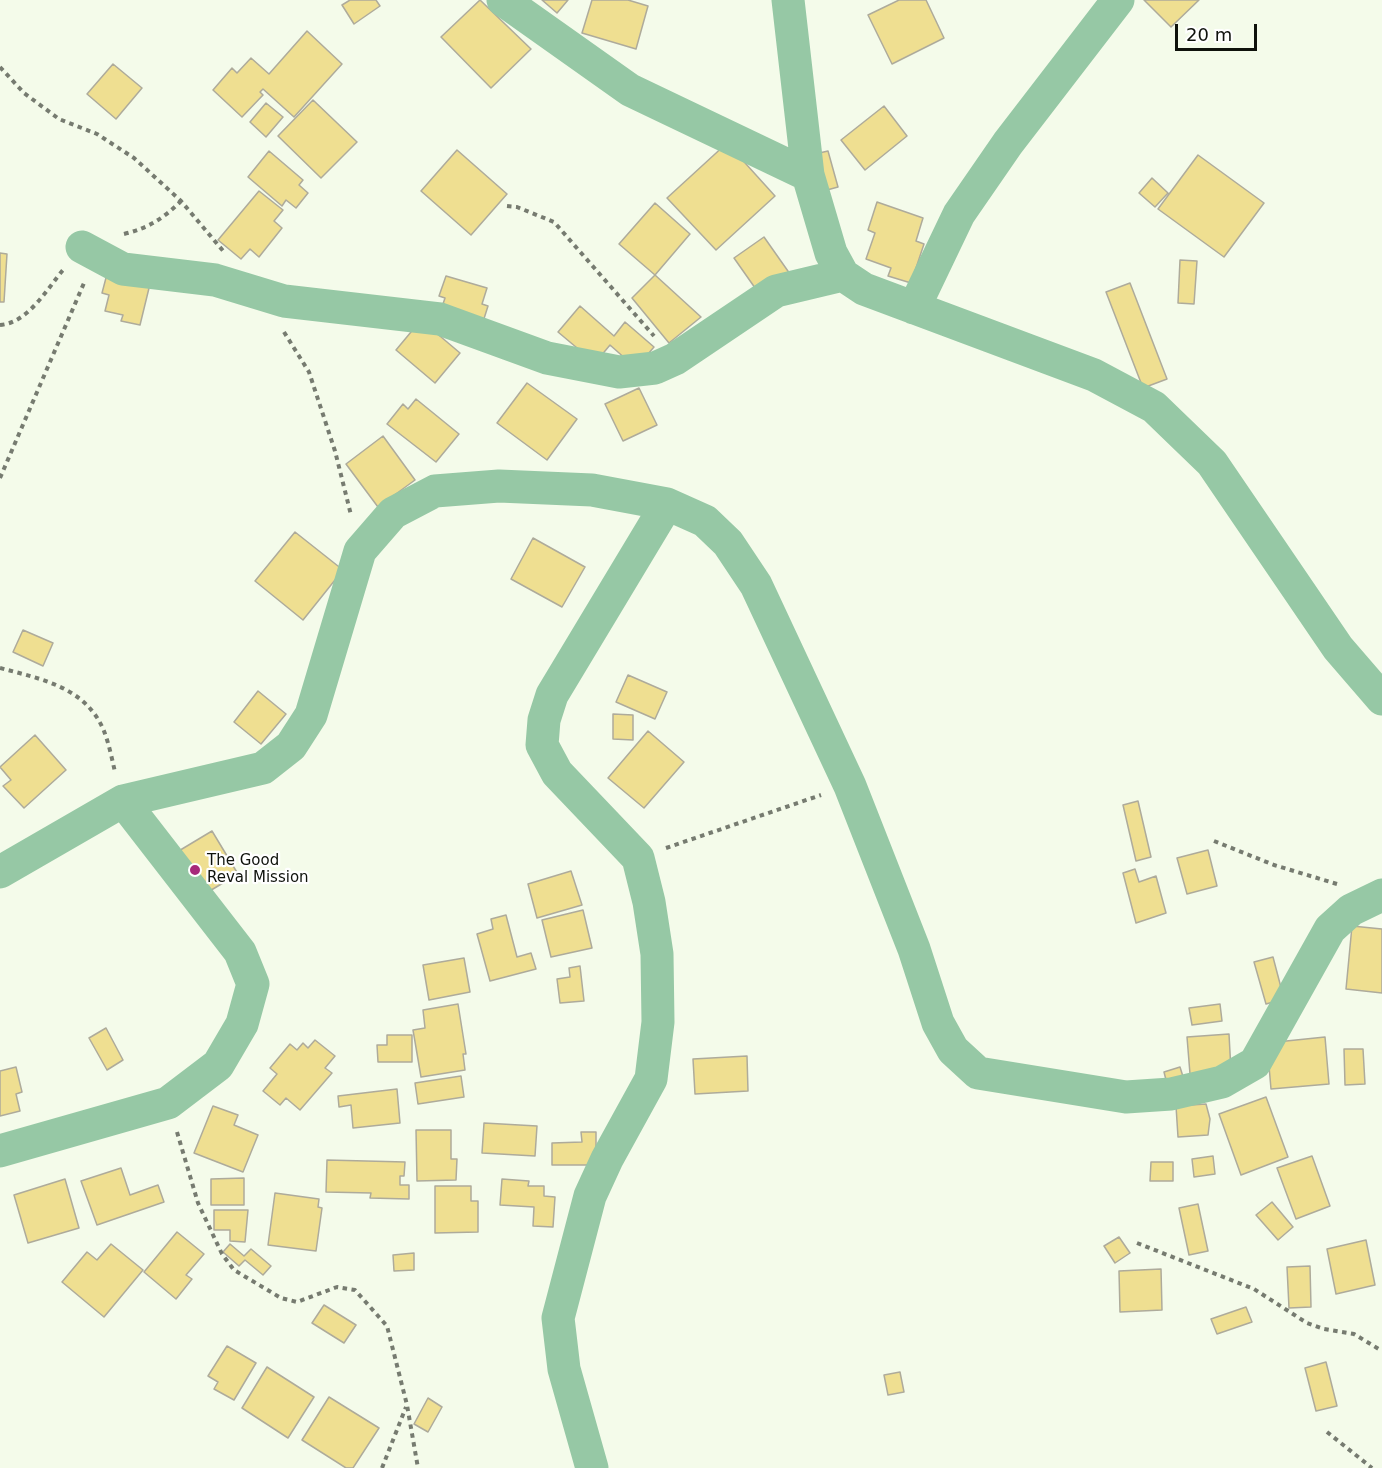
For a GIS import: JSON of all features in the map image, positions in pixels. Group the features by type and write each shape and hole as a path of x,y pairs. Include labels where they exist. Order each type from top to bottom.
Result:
{"street":[{"path":"503,0 630,90 808,175"},
{"path":"788,0 808,175 831,253 843,275 864,289 1094,375 1154,407 1212,463 1338,648 1382,699"},
{"path":"914,308 959,214 1008,143 1118,0"},
{"path":"89,251 123,270 215,280 284,301 440,319 547,358 619,372 655,368 675,359 776,291 843,275"},
{"path":"0,872 123,801 263,768 291,746 311,715 360,551 393,513 435,491 499,486 592,490 667,504 705,521 728,543 756,585 850,786 914,949 938,1023 953,1050 978,1073 1126,1097 1171,1094 1222,1082 1255,1063 1330,929 1351,910 1380,895"},
{"path":"592,1468 564,1369 558,1318 590,1196 607,1159 651,1078 658,1022 657,954 649,902 638,858 556,773 542,745 544,720 552,695 667,504"},
{"path":"0,1151 168,1102 218,1065 242,1024 253,984 240,952 123,801"}],"path":[{"path":"0,67 24,93 58,119 97,134 134,158 181,201 232,260"},
{"path":"507,206 518,207 554,222 675,359"},
{"path":"0,478 89,251"},
{"path":"260,294 309,372 335,451 360,551"},
{"path":"0,668 61,685 88,705 104,730 123,801"},
{"path":"638,858 850,786"},
{"path":"1214,841 1274,865 1380,895"},
{"path":"168,1102 198,1203 222,1254 234,1270 281,1298 297,1302 337,1287 355,1290 387,1326 407,1405 418,1468"},
{"path":"1137,1243 1254,1289 1308,1323 1324,1329 1354,1334 1382,1351"},
{"path":"382,1468 407,1405"},
{"path":"1327,1432 1372,1468"}],"building":[{"path":"350,0 376,0 380,6 354,24 342,5"},
{"path":"480,0 531,49 491,88 441,37"},
{"path":"542,0 568,0 557,13"},
{"path":"592,0 628,0 648,6 636,49 582,33"},
{"path":"899,0 926,0 944,38 892,64 868,15"},
{"path":"1144,0 1199,0 1171,27"},
{"path":"307,31 342,64 294,117 263,89 260,92 263,95 242,117 213,90 232,68 237,73 251,58 269,74"},
{"path":"113,64 142,88 116,119 87,94"},
{"path":"313,100 357,142 321,178 278,136"},
{"path":"266,103 283,117 266,137 250,122"},
{"path":"884,106 907,136 865,170 841,140"},
{"path":"727,143 775,196 716,250 667,198"},
{"path":"457,150 507,194 471,235 421,191"},
{"path":"269,151 303,180 299,185 308,193 296,208 286,200 282,206 248,177"},
{"path":"828,151 838,187 816,193 806,156"},
{"path":"1198,155 1264,203 1224,257 1158,209"},
{"path":"1152,178 1168,193 1155,207 1139,193"},
{"path":"259,191 283,210 274,221 282,228 259,257 250,249 241,259 218,240"},
{"path":"877,202 923,218 916,241 924,244 911,283 888,276 891,268 866,259 875,233 868,230"},
{"path":"655,203 690,234 655,275 619,244"},
{"path":"764,237 790,274 760,295 734,258"},
{"path":"0,253 7,254 4,302 0,302"},
{"path":"1180,260 1197,261 1194,304 1178,303"},
{"path":"107,274 150,284 140,325 121,321 123,315 105,311 109,295 102,293"},
{"path":"655,275 701,317 669,343 632,298"},
{"path":"446,276 487,288 482,304 488,306 482,325 440,313 445,298 439,296"},
{"path":"1130,283 1167,379 1143,388 1106,292"},
{"path":"580,306 614,336 625,322 654,347 636,368 610,345 595,363 558,332"},
{"path":"421,320 460,353 435,383 396,350"},
{"path":"527,383 577,419 547,460 497,423"},
{"path":"639,388 657,425 623,441 605,404"},
{"path":"416,399 459,434 436,462 387,424 403,404 408,409"},
{"path":"383,436 415,480 378,507 346,464"},
{"path":"295,532 343,570 303,620 255,581"},
{"path":"533,538 585,567 562,607 511,579"},
{"path":"23,630 53,643 43,666 13,652"},
{"path":"628,675 667,692 655,719 616,702"},
{"path":"258,691 286,714 261,744 234,722"},
{"path":"613,714 633,715 633,740 613,739"},
{"path":"648,731 684,762 644,808 608,778"},
{"path":"35,735 66,770 24,808 3,786 11,780 0,767"},
{"path":"1138,801 1151,857 1136,861 1123,805"},
{"path":"212,831 238,874 203,895 177,852"},
{"path":"1208,850 1217,886 1187,894 1177,858"},
{"path":"1135,869 1139,882 1156,876 1166,913 1136,923 1123,873"},
{"path":"571,871 582,905 537,918 528,884"},
{"path":"583,910 592,948 551,957 542,920"},
{"path":"506,915 517,957 531,953 536,969 490,981 477,934 493,929 491,919"},
{"path":"1352,926 1382,929 1382,993 1346,989"},
{"path":"1273,957 1284,999 1266,1004 1254,962"},
{"path":"464,958 470,992 429,1000 423,965"},
{"path":"580,966 584,1001 560,1003 557,979 570,977 569,968"},
{"path":"458,1004 466,1054 463,1054 465,1070 421,1077 413,1030 425,1028 423,1010"},
{"path":"1220,1004 1222,1021 1192,1025 1189,1008"},
{"path":"106,1028 123,1060 107,1070 89,1038"},
{"path":"1229,1034 1231,1071 1190,1074 1187,1037"},
{"path":"387,1035 412,1035 412,1062 378,1062 377,1045 387,1045"},
{"path":"1325,1037 1329,1084 1271,1089 1267,1043"},
{"path":"315,1040 335,1056 325,1068 332,1073 300,1110 286,1098 280,1105 263,1091 277,1074 270,1068 290,1044 297,1050 303,1043 308,1048"},
{"path":"1344,1049 1363,1049 1365,1084 1345,1085"},
{"path":"747,1056 748,1091 695,1094 693,1059"},
{"path":"16,1067 22,1092 16,1094 20,1111 0,1116 0,1071"},
{"path":"1180,1067 1185,1083 1168,1088 1164,1072"},
{"path":"461,1076 464,1097 418,1104 415,1083"},
{"path":"397,1089 400,1123 353,1128 351,1105 339,1107 338,1096"},
{"path":"1266,1097 1288,1157 1241,1175 1219,1114"},
{"path":"1206,1104 1210,1119 1208,1135 1178,1137 1176,1106"},
{"path":"213,1106 238,1115 234,1125 258,1135 243,1172 194,1153"},
{"path":"484,1123 537,1126 535,1156 482,1153"},
{"path":"416,1130 451,1130 451,1159 457,1159 456,1180 417,1181"},
{"path":"581,1132 596,1132 596,1165 552,1165 552,1143 582,1142"},
{"path":"1213,1156 1215,1174 1194,1177 1192,1159"},
{"path":"1312,1156 1330,1206 1296,1219 1277,1168"},
{"path":"327,1160 405,1162 404,1176 400,1176 400,1185 409,1185 409,1199 370,1198 371,1193 326,1192"},
{"path":"1151,1162 1173,1162 1173,1181 1150,1181"},
{"path":"121,1168 130,1195 158,1185 164,1202 97,1225 81,1181"},
{"path":"244,1178 244,1205 211,1205 211,1179"},
{"path":"65,1179 79,1228 28,1243 14,1195"},
{"path":"502,1179 529,1181 528,1186 544,1186 544,1196 555,1197 553,1227 533,1226 534,1207 500,1205"},
{"path":"435,1186 471,1186 471,1201 478,1201 478,1232 435,1233"},
{"path":"275,1193 319,1199 318,1207 322,1208 316,1251 268,1245"},
{"path":"1272,1202 1293,1227 1278,1240 1256,1215"},
{"path":"1198,1204 1208,1251 1189,1255 1179,1208"},
{"path":"214,1210 248,1210 245,1242 230,1241 230,1230 214,1230"},
{"path":"177,1232 204,1254 186,1275 192,1279 176,1299 144,1272"},
{"path":"1119,1237 1130,1253 1115,1263 1104,1246"},
{"path":"1366,1240 1375,1285 1336,1294 1327,1249"},
{"path":"111,1244 143,1270 104,1317 62,1282 87,1252 97,1260"},
{"path":"230,1244 244,1256 251,1249 271,1266 263,1275 245,1260 239,1266 223,1252"},
{"path":"414,1253 414,1270 394,1271 393,1255"},
{"path":"1310,1266 1311,1307 1289,1308 1287,1267"},
{"path":"1161,1269 1162,1310 1120,1312 1119,1271"},
{"path":"324,1305 356,1325 344,1343 312,1323"},
{"path":"1246,1307 1252,1322 1217,1334 1211,1319"},
{"path":"227,1346 256,1363 234,1400 214,1389 218,1382 208,1376"},
{"path":"1326,1362 1337,1406 1316,1411 1305,1368"},
{"path":"267,1367 314,1397 288,1438 242,1408"},
{"path":"900,1372 904,1392 888,1395 884,1375"},
{"path":"329,1397 379,1428 353,1468 346,1468 302,1440"},
{"path":"428,1398 442,1407 428,1432 414,1424"}],"place":[{"name":"The Good Reval Mission","path":"195,870"}]}
